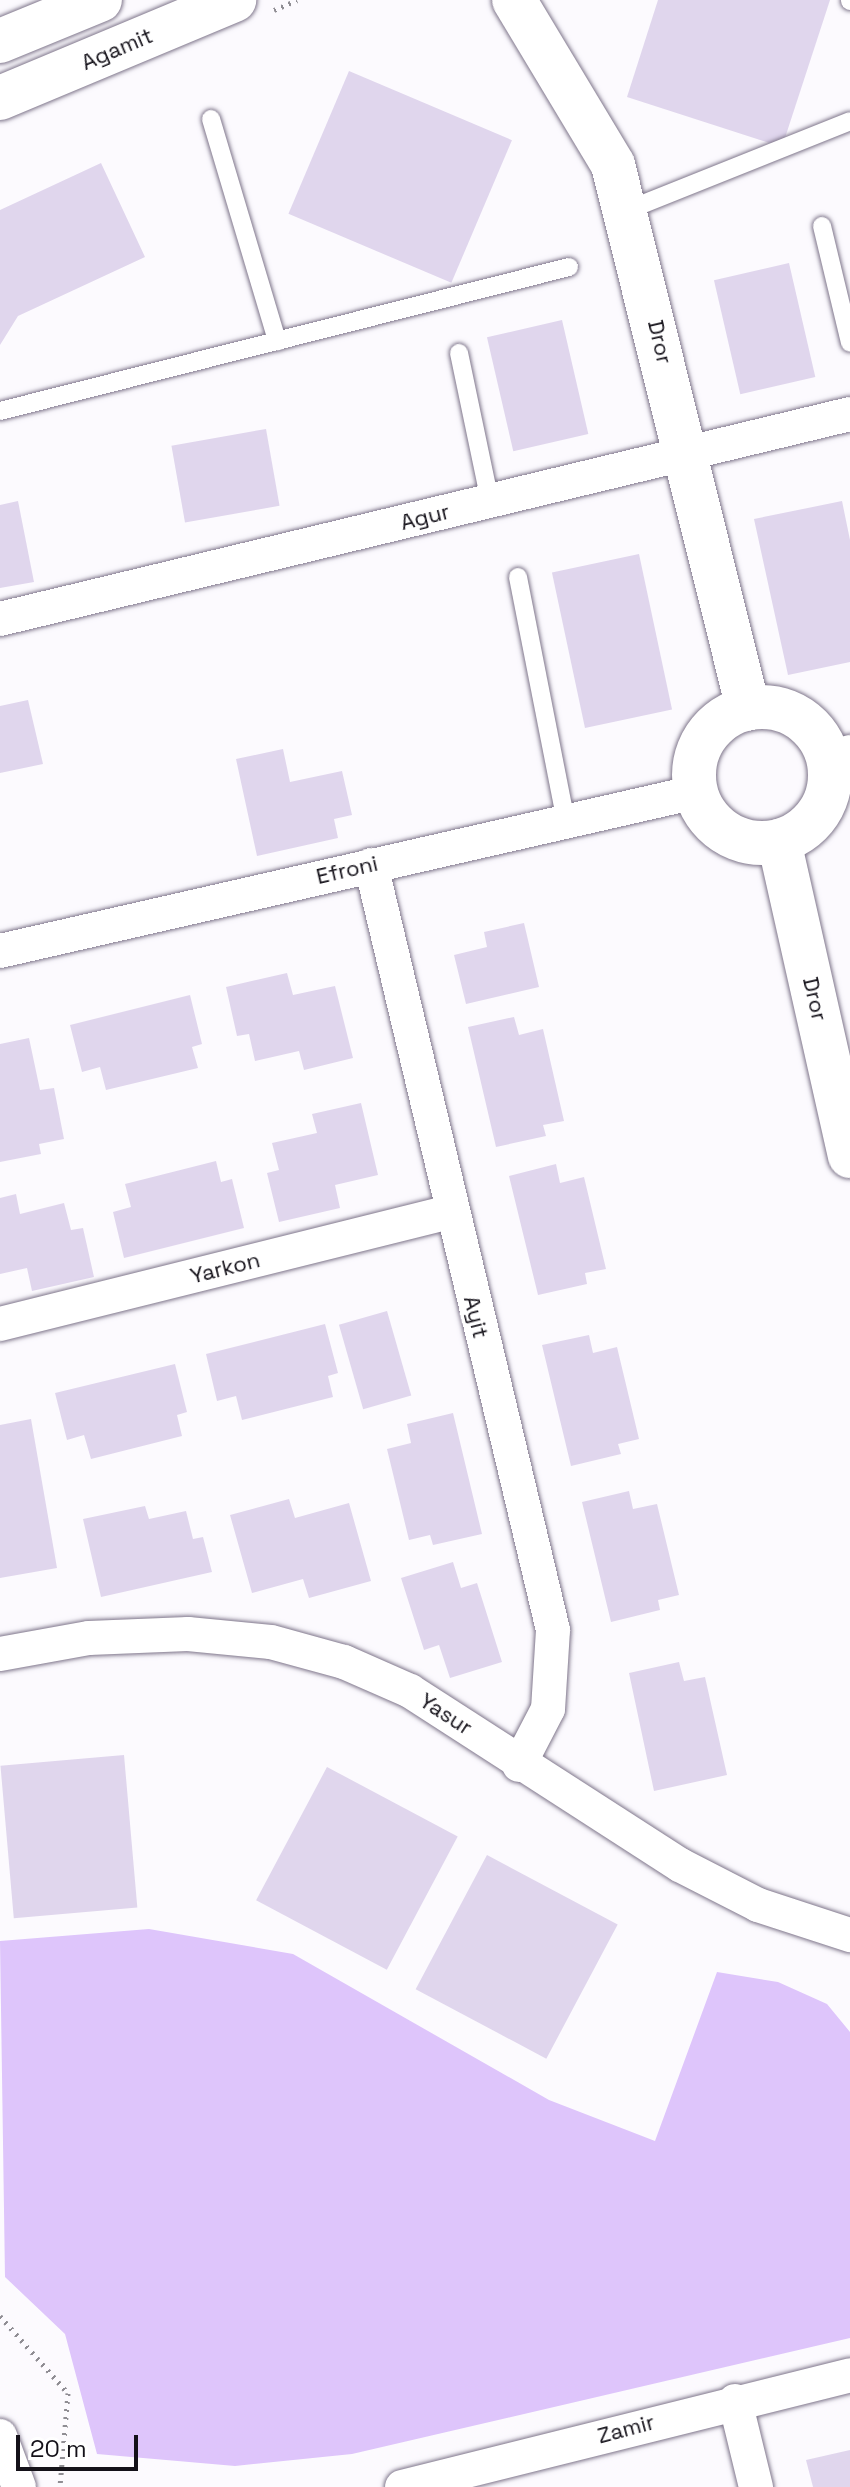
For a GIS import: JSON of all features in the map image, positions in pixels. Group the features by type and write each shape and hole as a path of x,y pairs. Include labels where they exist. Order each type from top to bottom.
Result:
{"street":[{"path":"0,41 100,0"},
{"name":"Agamit","path":"0,98 234,0"},
{"name":"Dror","path":"514,0 613,165 628,210 748,708"},
{"name":"Agur","path":"0,619 850,414"},
{"path":"769,707 806,723 839,755 826,800 815,818 779,841 728,834 696,792 694,770 704,739 727,716 748,708 769,707"},
{"name":"Efroni","path":"0,951 696,792"},
{"name":"Dror","path":"779,841 850,1156"},
{"name":"Ayit","path":"371,865 450,1212 553,1630 548,1709 519,1765"},
{"name":"Yarkon","path":"0,1324 450,1212"},
{"name":"Yasur","path":"0,1654 89,1638 188,1634 271,1642 410,1691 519,1765 680,1865 758,1905 850,1935"},
{"name":"Zamir","path":"402,2487 436,2483 735,2401 850,2375"},
{"path":"735,2401 756,2487"},
{"path":"0,2436 19,2487"}],"lane":[{"path":"211,119 277,341"},
{"path":"628,210 850,121"},
{"path":"822,226 850,343"},
{"path":"0,411 569,267"},
{"path":"459,353 490,501"},
{"path":"518,577 566,821"}],"path":[{"path":"0,2316 68,2393 60,2487"}],"shaded area":[{"path":"149,1929 293,1954 549,2100 655,2141 717,1972 778,1982 827,2004 850,2032 850,2338 352,2454 235,2466 97,2454 65,2334 5,2277 0,1941"}],"building":[{"path":"658,0 830,0 782,147 627,97"},
{"path":"349,71 512,140 451,283 288,214"},
{"path":"101,163 145,257 18,316 0,345 0,210"},
{"path":"789,263 815,377 740,394 714,280"},
{"path":"562,320 588,434 513,451 487,337"},
{"path":"266,429 280,506 185,522 171,446"},
{"path":"18,501 34,582 0,588 0,505"},
{"path":"842,501 850,540 850,662 788,675 754,519"},
{"path":"639,554 672,710 585,728 552,573"},
{"path":"28,700 43,764 0,773 0,706"},
{"path":"283,749 290,782 342,771 352,815 334,819 338,838 257,856 236,759"},
{"path":"524,923 539,987 466,1004 454,955 487,947 484,932"},
{"path":"287,973 293,995 335,986 353,1058 304,1070 299,1051 255,1061 249,1034 237,1036 226,987"},
{"path":"190,995 202,1044 192,1047 198,1068 106,1090 100,1067 82,1072 70,1025"},
{"path":"514,1017 519,1035 543,1029 564,1121 543,1125 546,1136 496,1147 468,1027"},
{"path":"29,1038 40,1090 54,1088 64,1139 39,1144 41,1154 0,1162 0,1044"},
{"path":"361,1103 378,1175 335,1185 340,1208 279,1222 267,1173 279,1170 272,1143 317,1133 312,1114"},
{"path":"216,1161 221,1182 232,1179 244,1228 124,1258 113,1212 131,1207 125,1184"},
{"path":"556,1164 560,1183 584,1177 606,1269 585,1273 587,1284 538,1295 509,1176"},
{"path":"16,1194 20,1214 64,1203 71,1230 83,1228 94,1277 32,1291 27,1268 0,1274 0,1198"},
{"path":"387,1311 411,1396 363,1409 339,1325"},
{"path":"325,1324 338,1373 328,1376 333,1397 242,1420 236,1396 217,1401 206,1354"},
{"path":"589,1335 593,1353 617,1347 639,1439 618,1444 621,1454 571,1466 542,1345"},
{"path":"175,1364 187,1412 177,1415 182,1436 91,1459 84,1435 67,1440 55,1393"},
{"path":"453,1413 482,1534 433,1545 430,1535 409,1540 387,1449 411,1443 407,1424"},
{"path":"31,1419 57,1568 0,1578 0,1425"},
{"path":"629,1491 633,1509 657,1504 679,1595 658,1600 660,1610 611,1622 582,1502"},
{"path":"289,1499 295,1518 349,1503 371,1581 309,1598 303,1579 252,1593 230,1515"},
{"path":"145,1506 149,1519 186,1511 193,1539 203,1537 212,1572 101,1597 83,1519"},
{"path":"453,1562 461,1588 477,1583 502,1662 450,1678 439,1645 424,1650 401,1578"},
{"path":"679,1662 684,1681 705,1677 727,1775 654,1791 629,1673"},
{"path":"124,1755 137,1907 14,1918 0,1766"},
{"path":"327,1767 458,1836 387,1970 256,1900"},
{"path":"487,1855 618,1924 546,2059 416,1989"},
{"path":"850,2450 850,2487 813,2487 806,2460"}]}
